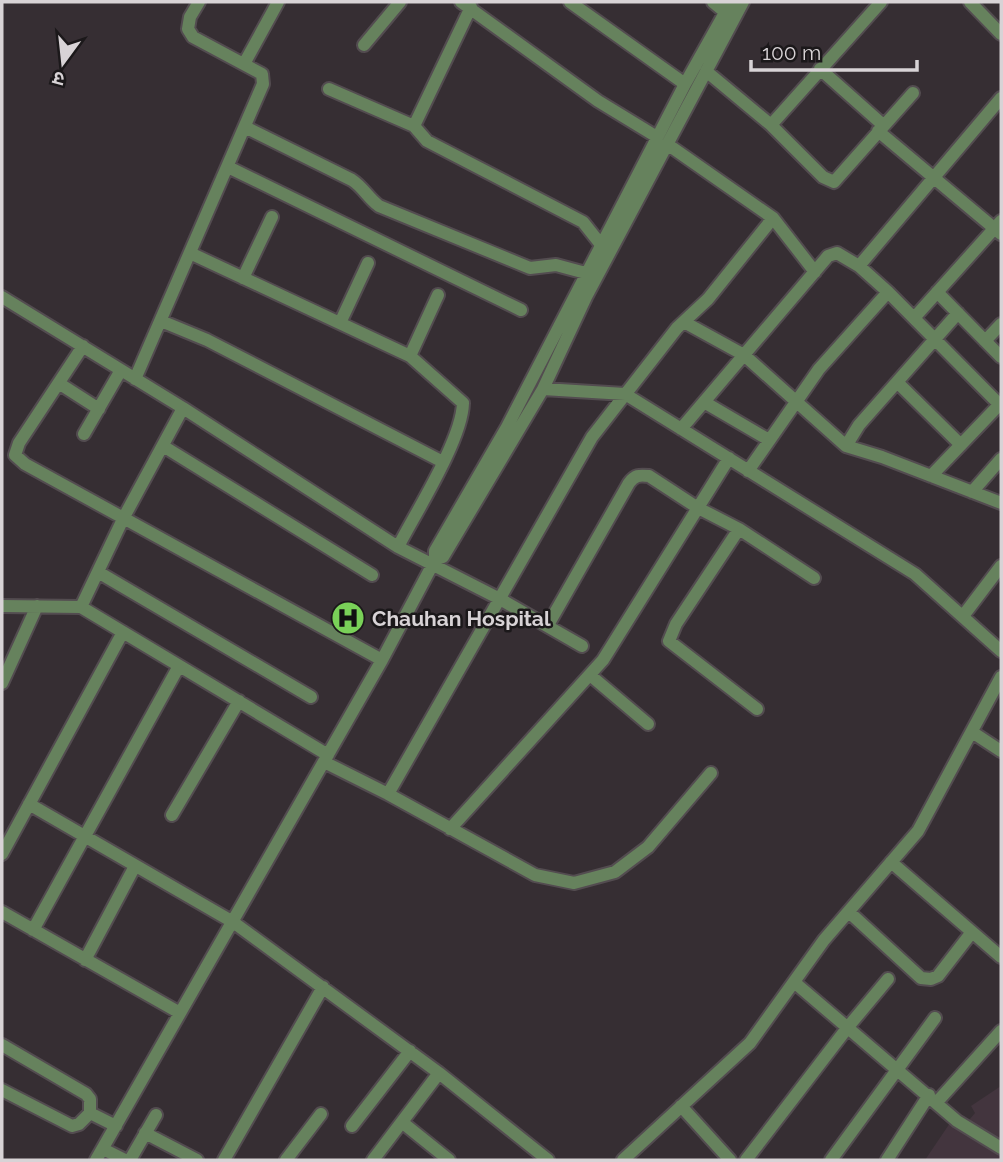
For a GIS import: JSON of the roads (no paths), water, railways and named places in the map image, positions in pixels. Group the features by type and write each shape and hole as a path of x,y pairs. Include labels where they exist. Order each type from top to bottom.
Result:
{"street":[{"path":"135,379 263,83 262,74 193,37 188,29 190,17 199,2"},
{"path":"244,64 278,2"},
{"path":"364,45 400,2"},
{"path":"570,2 685,84"},
{"path":"713,2 730,11"},
{"path":"125,1160 100,1155 382,660 434,562 435,551 592,275 662,140 685,84 730,11 743,2"},
{"path":"771,125 881,2"},
{"path":"971,2 1001,34"},
{"path":"414,125 466,5 598,101 662,140 773,218 815,272"},
{"path":"434,562 443,557 543,389 602,246 662,140 706,71 730,11"},
{"path":"820,69 935,177 999,228 914,318"},
{"path":"706,71 771,125 823,177 834,182 913,93"},
{"path":"329,89 414,125 427,141 583,222 602,246"},
{"path":"859,266 1001,98"},
{"path":"245,127 352,180 379,206 530,268 556,265 592,275"},
{"path":"228,167 521,310"},
{"path":"243,278 272,218"},
{"path":"388,794 592,437 684,322 708,299 773,218"},
{"path":"190,253 410,356 463,403 462,415 443,462 398,547"},
{"path":"681,429 828,256 837,253 859,266 888,292 1001,405 931,476"},
{"path":"340,323 368,263"},
{"path":"748,471 819,369 888,292"},
{"path":"937,292 1001,357"},
{"path":"410,356 438,295"},
{"path":"2,297 183,408 398,547 434,562 582,646"},
{"path":"846,446 859,425 958,313"},
{"path":"161,321 207,341 443,462"},
{"path":"684,322 744,355 846,446 1001,503"},
{"path":"985,341 1001,324"},
{"path":"83,346 19,443 15,455 25,464 382,660"},
{"path":"84,434 121,370"},
{"path":"897,382 961,445"},
{"path":"60,384 99,409"},
{"path":"543,389 625,394 915,574 1001,651"},
{"path":"704,402 769,440"},
{"path":"81,607 124,517 183,408"},
{"path":"163,446 372,575"},
{"path":"450,829 611,649 729,458"},
{"path":"972,492 1001,459"},
{"path":"548,625 634,476 649,476 698,508 739,529 814,578"},
{"path":"739,529 676,624 669,641 757,709"},
{"path":"962,617 1001,566"},
{"path":"98,572 311,697"},
{"path":"2,606 81,607 239,701 326,759 536,875 574,883 615,872 648,847 711,773"},
{"path":"2,682 37,606"},
{"path":"2,854 122,632"},
{"path":"33,930 83,835 179,666"},
{"path":"590,675 648,724"},
{"path":"626,1159 750,1043 824,940 918,831 1001,677"},
{"path":"172,815 239,701"},
{"path":"972,732 1001,751"},
{"path":"29,804 233,922 410,1051 548,1160"},
{"path":"891,863 1001,957"},
{"path":"85,960 135,866"},
{"path":"2,912 180,1013"},
{"path":"849,912 921,978 931,979 938,976 972,932"},
{"path":"746,1160 888,979"},
{"path":"794,982 957,1121 1001,1148"},
{"path":"224,1160 323,987"},
{"path":"831,1160 935,1018"},
{"path":"887,1160 933,1099 1001,1031"},
{"path":"2,1045 86,1094 90,1113 79,1124 72,1126 2,1090"},
{"path":"352,1126 410,1051"},
{"path":"373,1160 439,1073"},
{"path":"681,1106 730,1160"},
{"path":"90,1113 116,1126"},
{"path":"286,1160 321,1114"},
{"path":"130,1160 156,1115"},
{"path":"402,1123 449,1160"},
{"path":"145,1133 197,1160"}],"place":[{"name":"Chauhan Hospital","path":"348,618"}]}
